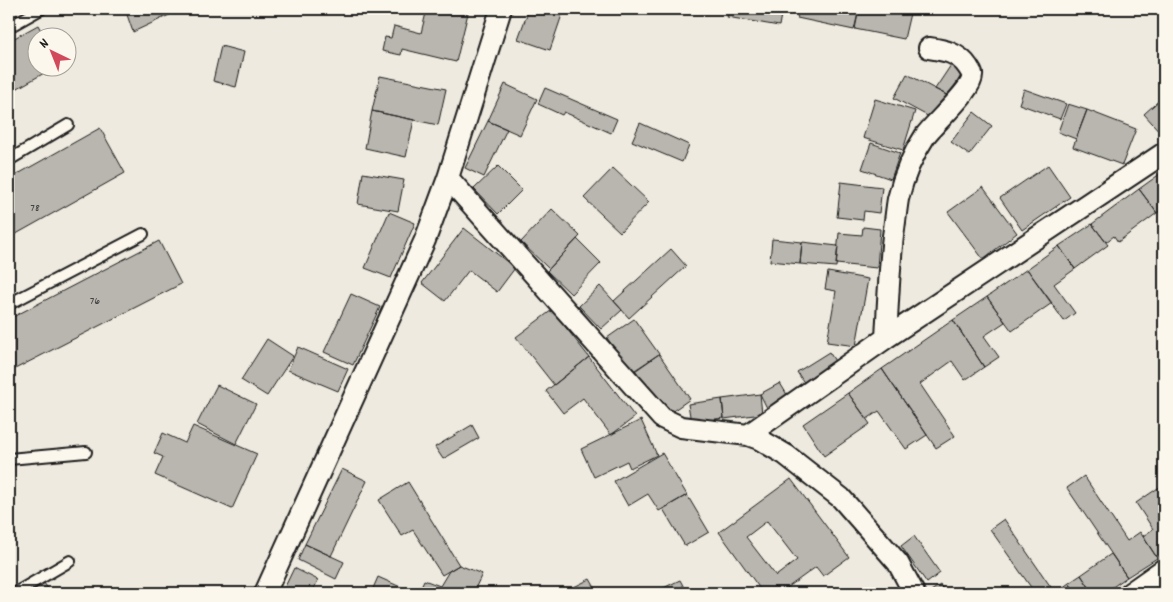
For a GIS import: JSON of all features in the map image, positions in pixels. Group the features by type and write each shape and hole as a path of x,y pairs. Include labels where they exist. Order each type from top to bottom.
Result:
{"street":[{"path":"265,593 425,240 448,178 502,9"},
{"path":"886,338 889,272 898,198 910,164 925,136 967,88 972,74 966,63 958,56 944,50 929,48"},
{"path":"748,435 886,338 1164,153"},
{"path":"448,178 662,418 681,427 748,435 759,439 786,455 841,498 898,564 914,593"},
{"path":"1130,593 1164,569"}],"lane":[{"path":"9,27 41,9"},
{"path":"9,160 68,125"},
{"path":"9,304 142,234"},
{"path":"9,459 86,452"},
{"path":"15,593 70,561"}],"building":[{"path":"125,9 182,9 133,32"},
{"path":"427,9 469,9 456,62 402,49 401,55 382,51 385,37 391,38 394,26 421,33"},
{"path":"529,9 564,9 550,50 518,39"},
{"path":"729,9 782,9 779,26 727,17"},
{"path":"799,9 859,9 854,30 797,18"},
{"path":"859,9 911,9 904,39 855,29"},
{"path":"28,31 28,78 35,78 9,93 9,41"},
{"path":"221,46 244,52 236,87 213,81"},
{"path":"951,65 957,70 965,83 953,98 935,89"},
{"path":"1164,65 1164,79 1157,72"},
{"path":"907,74 948,96 935,120 894,98"},
{"path":"380,76 446,89 438,125 372,111"},
{"path":"505,84 537,99 520,135 488,121"},
{"path":"545,88 617,119 611,133 564,112 562,115 538,104"},
{"path":"1024,89 1066,104 1060,119 1019,104"},
{"path":"1164,96 1164,130 1161,133 1144,114"},
{"path":"875,99 915,111 903,150 863,138"},
{"path":"1068,104 1087,110 1076,139 1058,132"},
{"path":"1087,110 1136,129 1122,165 1073,147"},
{"path":"372,111 414,120 406,157 365,148"},
{"path":"974,112 992,126 969,155 951,142"},
{"path":"488,121 507,129 484,177 465,168"},
{"path":"640,123 689,145 682,162 632,141"},
{"path":"100,128 125,173 9,238 9,179"},
{"path":"871,143 900,153 891,179 862,169"},
{"path":"1048,165 1070,197 1022,230 1000,198"},
{"path":"498,166 522,190 498,214 474,189"},
{"path":"613,168 649,202 620,232 584,198"},
{"path":"1164,171 1164,208 1157,213 1139,189"},
{"path":"363,173 404,180 398,211 358,204"},
{"path":"841,182 882,187 879,213 864,211 863,220 837,217"},
{"path":"983,187 1017,233 983,259 948,212"},
{"path":"1139,189 1157,213 1118,242 1114,236 1106,242 1092,224"},
{"path":"552,209 580,236 549,269 521,242"},
{"path":"389,212 415,223 391,278 365,268"},
{"path":"1092,224 1108,245 1075,269 1059,246"},
{"path":"863,227 880,229 877,268 836,264 839,233 862,235"},
{"path":"464,228 515,268 497,292 469,270 445,301 422,283"},
{"path":"577,239 601,263 571,294 547,271"},
{"path":"772,239 802,242 800,264 770,261"},
{"path":"159,241 181,284 9,372 9,319"},
{"path":"802,242 838,246 836,267 800,264"},
{"path":"1059,246 1075,269 1054,284 1075,313 1064,321 1027,269"},
{"path":"671,249 686,266 629,318 614,301"},
{"path":"1027,269 1052,303 1012,331 987,297"},
{"path":"828,272 868,279 856,346 827,342 836,291 825,289"},
{"path":"600,286 622,310 601,329 579,306"},
{"path":"351,294 380,307 353,365 324,352"},
{"path":"987,297 1005,322 984,336 999,357 984,367 953,320"},
{"path":"552,310 589,357 554,385 516,337"},
{"path":"634,319 659,354 632,373 607,338"},
{"path":"953,320 984,367 965,380 952,361 920,384 955,436 936,448 882,369"},
{"path":"267,339 293,356 267,396 241,380"},
{"path":"298,347 348,369 338,391 288,370"},
{"path":"829,352 837,364 805,384 797,372"},
{"path":"659,354 690,399 667,415 635,370"},
{"path":"589,357 635,417 611,435 583,398 563,413 546,391"},
{"path":"882,369 927,435 906,449 879,411 867,419 848,393"},
{"path":"780,383 789,398 768,410 760,394"},
{"path":"217,385 256,404 236,444 197,424"},
{"path":"848,393 870,424 824,456 803,424"},
{"path":"760,394 762,414 724,419 722,399"},
{"path":"722,399 724,418 691,422 688,404"},
{"path":"641,420 657,455 630,468 627,461 594,477 581,449"},
{"path":"472,425 479,438 443,459 435,447"},
{"path":"193,426 257,454 232,509 155,475 163,457 154,453 163,433 185,443"},
{"path":"662,453 687,495 659,511 648,494 628,506 614,481"},
{"path":"342,469 367,481 331,556 305,544"},
{"path":"1084,476 1127,541 1140,532 1157,558 1127,577 1067,488"},
{"path":"791,479 849,557 823,576 816,567 780,593 763,593 719,532","holes":["767,521 797,560 776,576 746,537"]},
{"path":"408,482 459,565 442,575 413,530 402,536 379,500"},
{"path":"1164,484 1164,558 1159,561 1143,536 1153,529 1136,503"},
{"path":"687,495 709,532 685,546 663,509"},
{"path":"1004,519 1055,593 1035,593 990,529"},
{"path":"914,536 940,573 927,583 901,546"},
{"path":"305,544 344,562 336,579 298,560"},
{"path":"1111,554 1127,577 1104,593 1093,593 1081,575"},
{"path":"459,565 482,574 473,593 418,593 424,580 440,586 449,571"},
{"path":"294,568 318,580 312,593 282,593"},
{"path":"1081,575 1093,593 1076,593 1069,583"},
{"path":"378,577 414,593 371,593"},
{"path":"590,579 598,593 562,593"},
{"path":"680,580 687,593 653,593"},
{"path":"44,583 51,593 29,593"},
{"path":"1069,583 1076,593 1055,593"},
{"path":"940,585 946,593 932,593 931,591"}]}
